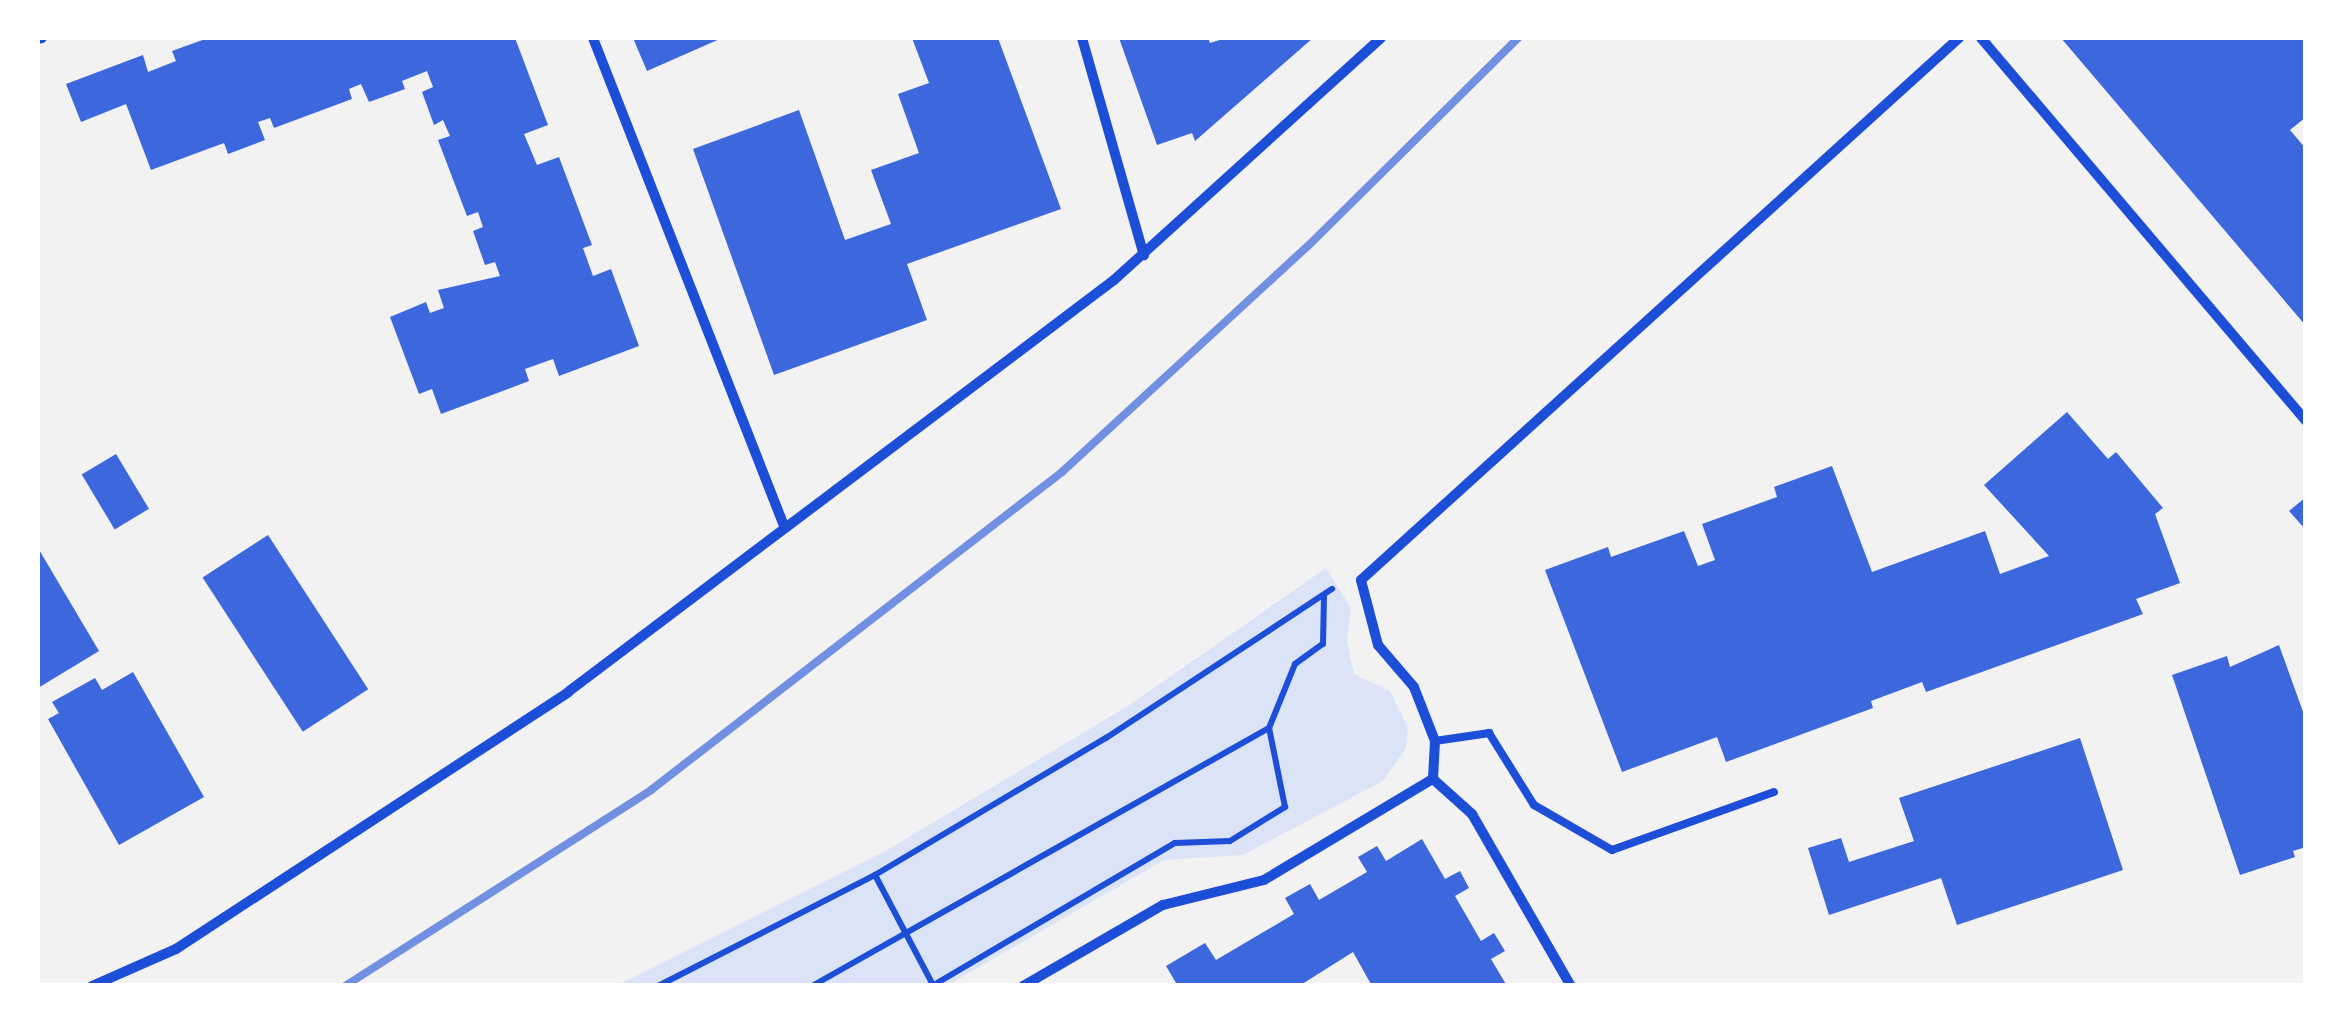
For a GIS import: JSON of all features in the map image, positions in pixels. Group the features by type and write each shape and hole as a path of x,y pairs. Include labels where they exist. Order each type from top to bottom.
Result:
{"street":[{"path":"594,38 784,526"},
{"path":"1082,38 1144,255"},
{"path":"92,986 176,949 568,692 1144,255 1381,38"},
{"path":"1433,779 1436,740 1414,687 1378,646 1362,580 1959,38"},
{"path":"1982,38 2306,421"},
{"path":"1024,986 1163,905 1264,880 1433,779"},
{"path":"1433,779 1472,814 1571,986"}],"lane":[{"path":"1436,740 1489,733 1534,805 1612,850 1774,792"}],"path":[{"path":"658,986 875,875 1106,738 1324,594 1323,644 1295,664 1269,728 1285,807 1230,841 1175,843 933,985 875,875"},
{"path":"812,986 1269,728"}],"shaded area":[{"path":"1326,568 1351,608 1347,642 1354,674 1390,691 1408,727 1406,748 1383,781 1243,855 1164,860 948,985 616,986 887,850 1128,706"}],"building":[{"path":"208,38 515,38 548,125 524,134 537,165 559,157 592,245 583,248 593,276 611,269 639,346 559,376 553,359 525,369 529,381 441,414 432,389 419,394 390,317 426,302 430,313 444,308 438,290 500,276 495,262 485,265 473,231 483,227 478,212 467,216 438,140 450,136 443,120 434,125 422,92 433,87 427,71 402,81 405,89 369,102 361,84 349,89 352,99 274,128 270,118 258,122 265,140 228,154 224,143 151,170 126,104 81,122 66,84 143,55 148,72 176,61 172,51"},
{"path":"633,38 722,38 647,71"},
{"path":"912,38 998,38 1061,209 907,264 927,320 774,375 693,149 799,110 845,240 891,224 871,170 919,153 898,94 929,83"},
{"path":"1119,38 1208,38 1210,43 1226,38 1313,38 1195,141 1192,133 1157,145"},
{"path":"2061,38 2306,38 2306,117 2290,130 2306,149 2306,326"},
{"path":"2067,412 2108,459 2116,452 2163,508 2155,514 2180,583 2136,599 2143,614 1926,692 1922,682 1871,701 1873,708 1726,762 1717,737 1622,772 1545,570 1608,547 1611,557 1684,531 1698,566 1715,560 1702,524 1777,497 1774,487 1832,466 1872,572 1985,531 2000,574 2049,556 1984,485"},
{"path":"116,454 149,509 115,529 82,475"},
{"path":"2306,497 2306,530 2289,511"},
{"path":"268,535 368,689 303,732 203,577"},
{"path":"38,548 99,651 38,688"},
{"path":"2279,645 2306,720 2306,847 2293,851 2295,857 2240,875 2172,675 2227,656 2230,667"},
{"path":"133,672 204,797 119,845 48,719 59,713 52,702 95,678 102,690"},
{"path":"2080,738 2123,870 1957,925 1941,878 1829,915 1808,848 1841,838 1849,862 1914,841 1899,798"},
{"path":"1422,839 1445,879 1460,871 1469,888 1455,896 1481,941 1494,933 1505,951 1491,959 1507,986 1372,986 1353,952 1299,986 1171,986 1176,983 1166,966 1205,943 1216,960 1294,914 1285,898 1310,884 1319,900 1367,872 1358,857 1377,846 1386,861"}],"railway":[{"path":"345,986 651,790 1062,472 1309,245 1518,38"}]}
